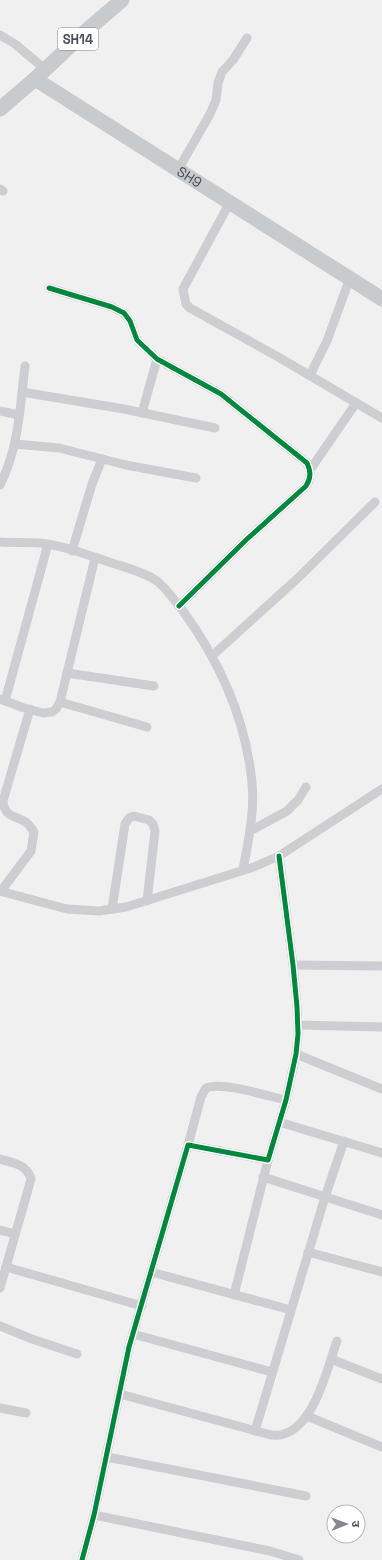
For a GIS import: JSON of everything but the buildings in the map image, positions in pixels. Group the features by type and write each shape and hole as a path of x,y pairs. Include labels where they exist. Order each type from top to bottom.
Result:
{"main road":[{"name":"SH14","path":"41,74 114,3"},
{"path":"0,109 41,74"},
{"name":"SH9","path":"41,74 178,170 382,299"}],"street":[{"path":"0,35 16,44 41,74"},
{"path":"178,170 210,114 216,100 218,83 222,72 233,60 247,38"},
{"path":"230,202 183,289 183,296 186,304 190,308 310,375 382,418"},
{"path":"310,375 327,341 350,278"},
{"path":"49,288 112,307 124,313 130,321 137,340 157,359 221,394 307,463 310,470 310,478 306,486 246,540 179,606"},
{"path":"142,413 157,359"},
{"path":"0,485 9,468 15,444 25,366"},
{"path":"22,392 142,413 215,428"},
{"path":"310,470 356,403"},
{"path":"0,411 19,415"},
{"path":"15,444 59,448 126,465 196,478"},
{"path":"72,551 92,484 102,459"},
{"path":"212,656 299,577 375,502"},
{"path":"0,542 48,544 136,571 157,581 179,606 199,634 212,656 234,702 245,739 252,784 252,817 243,870"},
{"path":"48,544 3,700 43,713 56,710 60,702 95,558"},
{"path":"67,673 154,686"},
{"path":"60,702 147,727"},
{"path":"30,709 4,801 4,809 7,813 28,824 34,832 34,839 31,851 1,891 67,909 99,911 126,907 243,870 279,856 382,790"},
{"path":"250,831 287,811 298,800 306,787"},
{"path":"112,909 125,824 129,818 134,816 149,820 153,824 154,831 147,901"},
{"path":"234,1295 263,1177 286,1100 296,1054 298,1025 297,1007 279,856"},
{"path":"293,965 382,966"},
{"path":"298,1025 382,1027"},
{"path":"296,1054 382,1090"},
{"path":"82,1560 94,1515 133,1334 201,1097 206,1088 213,1085 224,1086 286,1100"},
{"path":"279,1122 382,1153"},
{"path":"255,1431 308,1252 344,1141"},
{"path":"188,1145 268,1160"},
{"path":"0,1159 21,1164 29,1172 31,1179 0,1288"},
{"path":"263,1177 382,1215"},
{"path":"0,1230 15,1234"},
{"path":"308,1252 382,1272"},
{"path":"6,1267 142,1306"},
{"path":"151,1272 291,1310"},
{"path":"0,1326 32,1339 77,1354"},
{"path":"133,1334 272,1372"},
{"path":"120,1394 255,1431 272,1435 283,1435 294,1430 314,1406 337,1341"},
{"path":"331,1358 382,1379"},
{"path":"0,1408 26,1413"},
{"path":"307,1416 382,1447"},
{"path":"107,1457 306,1496"},
{"path":"94,1515 270,1551 299,1560"}],"cycle path":[{"path":"49,288 112,307 124,313 130,321 137,340 157,359 221,394 307,463 310,475 306,486 246,540 179,606"},
{"path":"82,1560 94,1515 129,1347 188,1145 268,1160 286,1100 296,1054 298,1034 293,965 279,856"}]}
